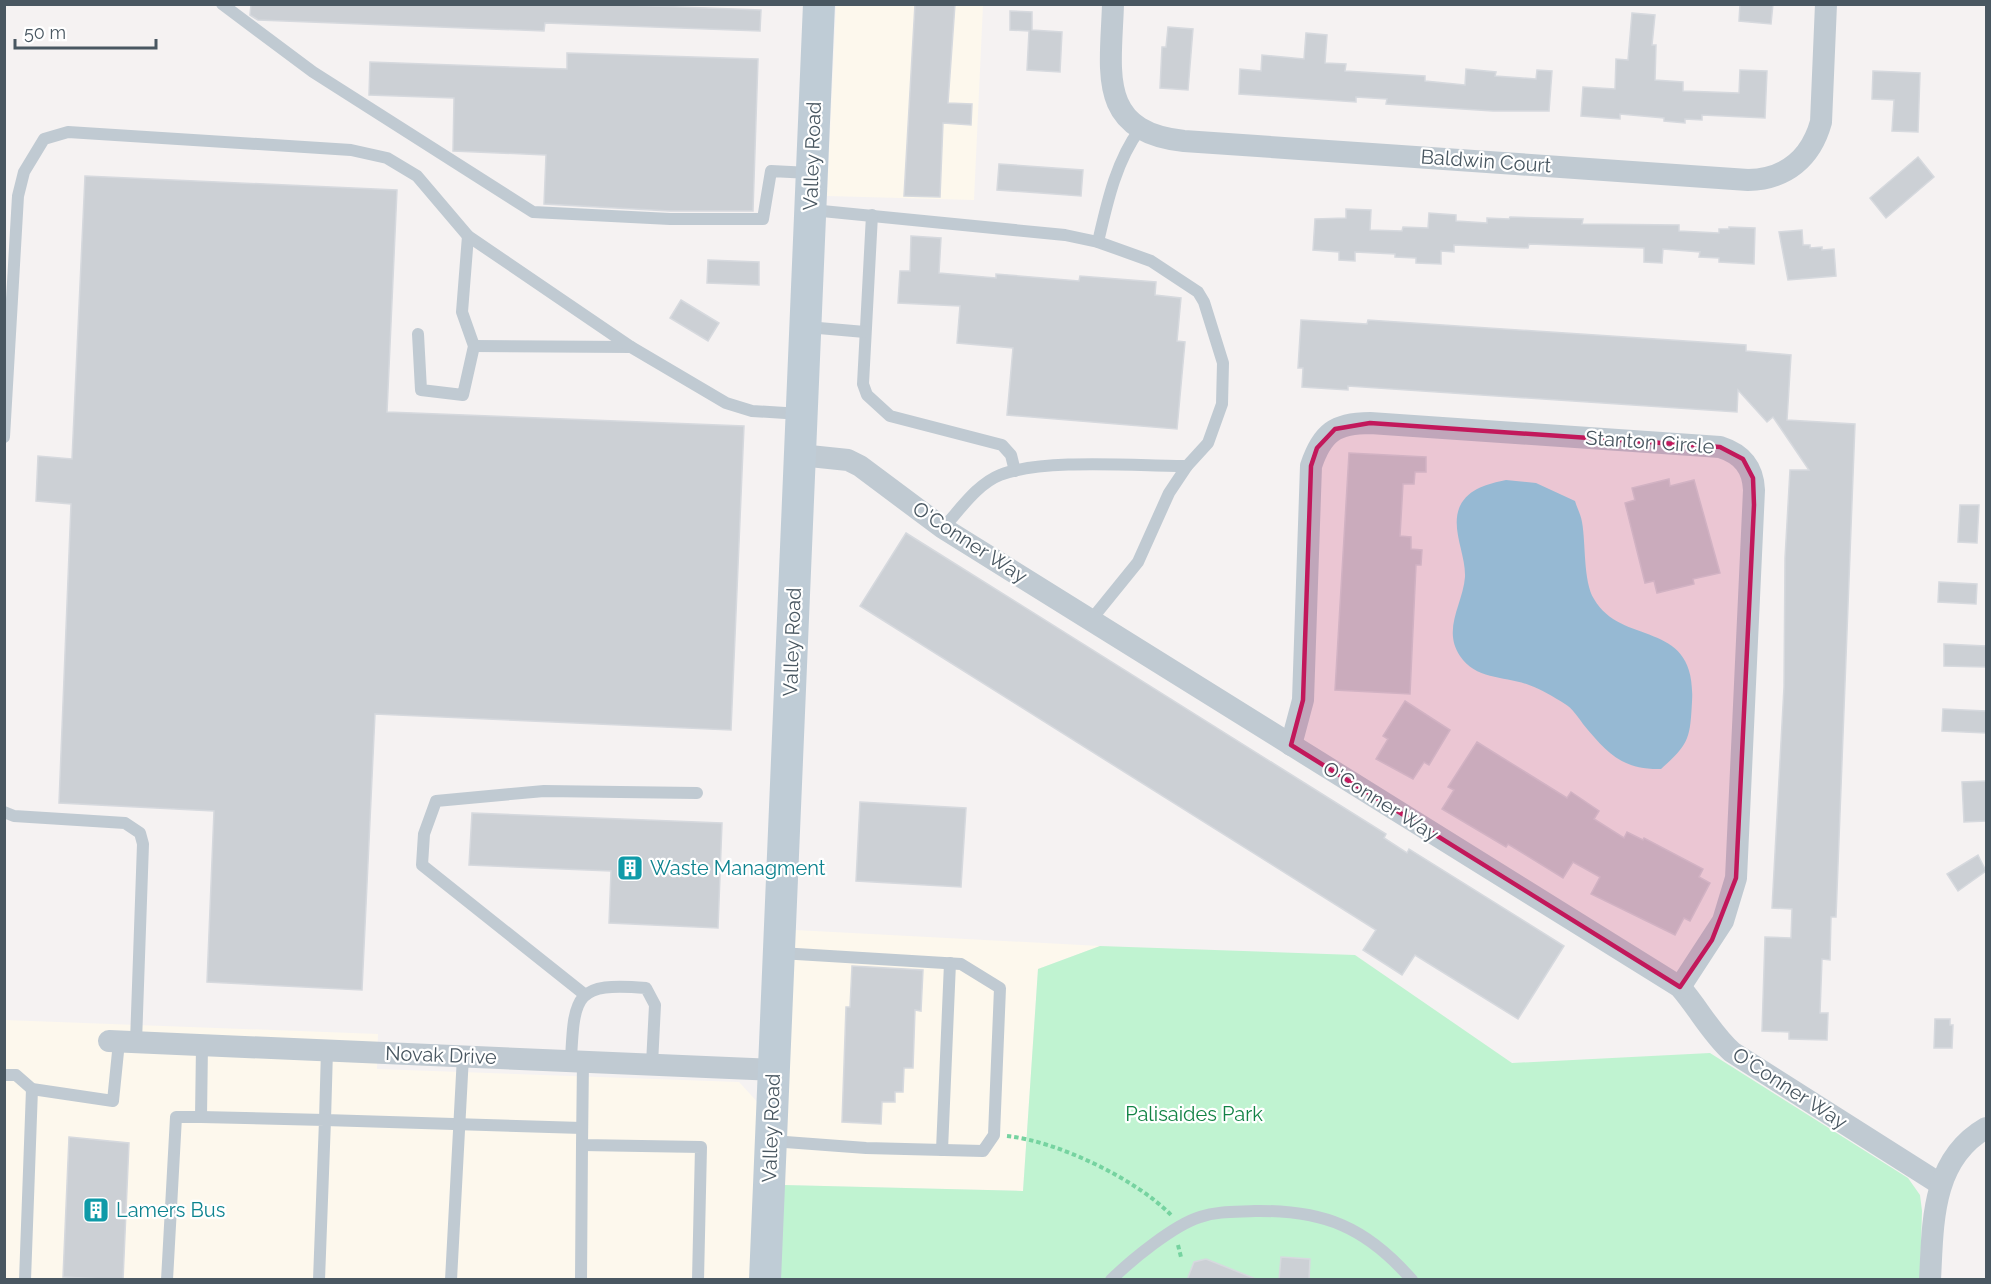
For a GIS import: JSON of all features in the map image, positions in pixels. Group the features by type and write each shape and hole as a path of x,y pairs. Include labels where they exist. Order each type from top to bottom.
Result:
{"main road":[{"name":"Valley Road","path":"765,1280 819,4"}],"street":[{"path":"1113,4 1112,90 1124,113 1140,129"},
{"name":"Baldwin Court","path":"1140,129 1150,134 1184,141 1763,179 1797,165 1817,137 1821,122 1826,4"},
{"name":"Stanton Circle","path":"1291,745 1303,700 1311,466 1317,448 1335,429 1347,424 1370,423 1720,447 1734,451 1750,468 1754,490 1736,878 1723,921 1680,987"},
{"name":"O'Conner Way","path":"800,455 848,460 860,466 943,528 1680,987 1711,1032 1732,1052 1940,1184"},
{"name":"Novak Drive","path":"122,1042 773,1070"},
{"path":"1930,1280 1933,1220 1940,1184 1952,1161 1986,1128"}],"lane":[{"path":"222,4 313,72 533,213 670,219 763,219 771,171 812,173"},
{"path":"1098,242 1109,195 1130,143 1140,129"},
{"path":"4,436 18,196 24,172 44,139 68,132 351,150 387,158 417,176 468,236 632,347 726,403 752,411 801,414"},
{"path":"810,210 1065,235 1098,242 1151,261 1198,292 1204,302 1223,363 1222,404 1208,443 1187,466 1169,493 1138,562 1091,620"},
{"path":"872,215 862,384 867,395 890,416 1002,445 1011,455 1015,471"},
{"path":"418,334 421,390 463,395 474,346 462,312 468,236"},
{"path":"805,327 865,332"},
{"path":"474,346 632,347"},
{"path":"943,528 985,484 999,475 1015,471 1074,465 1187,466"},
{"path":"584,994 422,865 424,834 435,801 544,790 697,793"},
{"path":"4,812 14,816 125,823 140,833 143,844 122,1042 113,1101 32,1089 16,1075 4,1075"},
{"path":"771,1141 983,1151 994,1135 1000,988 961,964 778,953"},
{"path":"942,1150 950,963"},
{"path":"581,1280 582,1128 573,1025 577,1006 584,994 599,987 646,988 655,1005 652,1064"},
{"path":"201,1117 202,1045"},
{"path":"319,1280 327,1050"},
{"path":"450,1280 464,1056"},
{"path":"25,1280 32,1089"},
{"path":"168,1280 176,1117 582,1128"},
{"path":"582,1144 701,1147 698,1280"},
{"path":"1111,1280 1198,1217 1218,1212 1271,1211 1324,1217 1356,1230 1394,1259 1412,1280"}],"path":[{"path":"994,1135 1023,1138 1042,1144 1136,1187 1171,1214 1177,1230 1181,1257"}],"highlighted area":[{"path":"1370,423 1720,447 1743,459 1753,478 1754,505 1736,878 1712,940 1680,987 1291,745 1303,700 1311,466 1317,448 1335,429"}],"shaded area":[{"path":"836,5 983,5 974,200 827,196"},
{"path":"795,930 1100,946 1038,969 1023,1191 784,1185"},
{"path":"5,1020 378,1034 377,1069 739,1082 762,1107 755,1279 5,1280"}],"green space":[{"name":"Palisaides Park","path":"1100,946 1355,955 1512,1063 1710,1053 1908,1178 1920,1195 1922,1211 1920,1279 780,1280 784,1185 1023,1191 1038,969"}],"water":[{"path":"1506,480 1536,483 1575,501 1583,531 1586,573 1594,599 1606,614 1622,624 1671,645 1683,657 1690,675 1692,702 1689,733 1683,747 1661,769 1647,769 1616,758 1565,704 1534,687 1474,669 1460,656 1455,646 1453,626 1463,587 1465,568 1457,532 1457,514 1468,495 1486,485"}],"building":[{"path":"251,4 598,4 761,10 760,31 545,23 544,31 258,20 250,15"},
{"path":"915,4 955,4 948,103 972,104 971,125 943,123 940,197 904,196"},
{"path":"1740,4 1773,4 1771,24 1739,21"},
{"path":"1010,11 1032,12 1032,30 1062,32 1060,72 1027,70 1029,31 1010,30"},
{"path":"1632,13 1655,15 1652,45 1656,45 1655,80 1683,82 1683,91 1739,93 1740,70 1767,71 1765,118 1702,115 1702,120 1685,119 1685,123 1664,121 1664,118 1620,114 1620,119 1581,116 1583,87 1615,89 1616,59 1628,60"},
{"path":"1168,27 1193,29 1188,90 1160,88 1162,47 1166,47"},
{"path":"1306,33 1327,35 1325,63 1346,64 1345,71 1425,76 1425,81 1465,85 1466,69 1496,72 1495,76 1536,79 1537,70 1552,71 1549,111 1493,111 1386,104 1387,99 1356,97 1356,102 1239,94 1240,69 1261,71 1262,55 1304,59"},
{"path":"567,53 758,59 753,211 670,211 544,204 546,155 453,151 454,98 369,95 370,62 567,69"},
{"path":"1873,71 1920,73 1918,132 1892,131 1894,100 1872,99"},
{"path":"1918,157 1934,177 1886,218 1870,198"},
{"path":"999,164 1083,170 1081,196 997,190"},
{"path":"85,176 397,190 387,412 744,426 731,730 375,714 362,990 207,982 214,811 59,803 71,504 36,501 38,456 72,459"},
{"path":"1346,209 1371,210 1370,230 1402,231 1403,227 1428,228 1429,213 1456,215 1456,221 1487,223 1487,218 1509,219 1510,217 1583,219 1582,224 1679,225 1679,231 1719,233 1719,229 1729,229 1729,227 1755,228 1754,264 1719,262 1719,258 1699,257 1700,252 1663,249 1662,263 1644,262 1644,248 1529,244 1528,248 1454,245 1454,252 1441,251 1441,264 1416,263 1416,258 1395,257 1395,254 1355,252 1355,261 1339,260 1339,252 1313,250 1315,219 1346,218"},
{"path":"1802,230 1803,245 1810,245 1810,248 1822,247 1822,250 1834,249 1836,276 1788,280 1779,232"},
{"path":"911,236 941,238 939,273 996,278 996,274 1079,281 1080,276 1156,282 1155,295 1181,298 1177,341 1185,342 1177,429 1007,415 1013,348 957,343 960,306 898,303 900,271 910,271"},
{"path":"708,260 759,262 759,285 707,283"},
{"path":"681,300 719,323 708,341 670,318"},
{"path":"1301,320 1367,324 1368,320 1746,345 1746,351 1791,355 1787,420 1855,424 1836,917 1831,917 1830,960 1822,959 1820,1013 1828,1013 1827,1040 1789,1039 1789,1032 1762,1031 1765,937 1791,938 1792,909 1772,908 1784,687 1785,558 1790,470 1809,470 1773,417 1767,422 1738,390 1737,412 1348,386 1348,390 1302,387 1303,368 1298,368"},
{"path":"1349,453 1426,457 1426,472 1415,472 1414,484 1403,484 1400,536 1411,537 1411,549 1422,550 1421,565 1416,565 1410,694 1335,690"},
{"path":"1669,479 1670,486 1694,480 1720,573 1693,579 1694,584 1657,593 1654,581 1645,583 1625,503 1635,500 1632,488"},
{"path":"1960,505 1979,505 1977,543 1958,542"},
{"path":"906,533 1386,834 1384,838 1407,853 1409,849 1564,946 1518,1019 1415,955 1402,975 1363,950 1376,930 860,606"},
{"path":"1939,582 1977,584 1976,604 1938,602"},
{"path":"1944,644 1986,646 1986,667 1944,666"},
{"path":"1405,701 1450,730 1429,765 1424,762 1413,779 1376,759 1388,739 1383,736"},
{"path":"1943,709 1986,711 1986,733 1942,731"},
{"path":"1477,742 1567,798 1571,792 1599,811 1594,819 1624,838 1627,832 1643,840 1644,838 1703,869 1699,877 1710,883 1690,921 1684,918 1675,935 1591,894 1600,877 1573,862 1563,878 1508,844 1506,847 1442,809 1454,790 1448,787"},
{"path":"1986,781 1986,821 1964,822 1962,782"},
{"path":"860,802 966,808 961,887 856,881"},
{"name":"Waste Managment","path":"472,813 722,823 718,928 609,923 611,871 469,865"},
{"path":"1978,855 1986,871 1958,891 1947,874"},
{"path":"852,966 923,970 921,1011 915,1010 913,1068 904,1068 903,1092 895,1092 895,1102 882,1102 881,1124 842,1122 846,1007 850,1007"},
{"path":"1935,1019 1950,1019 1950,1025 1953,1025 1952,1048 1934,1048"},
{"name":"Lamers Bus","path":"69,1137 129,1143 123,1280 63,1277"},
{"path":"1281,1257 1310,1259 1309,1280 1279,1280"},
{"path":"1206,1259 1256,1280 1187,1280 1194,1262"}],"place":[{"name":"Waste Managment","path":"630,868"},
{"name":"Lamers Bus","path":"96,1210"}]}
